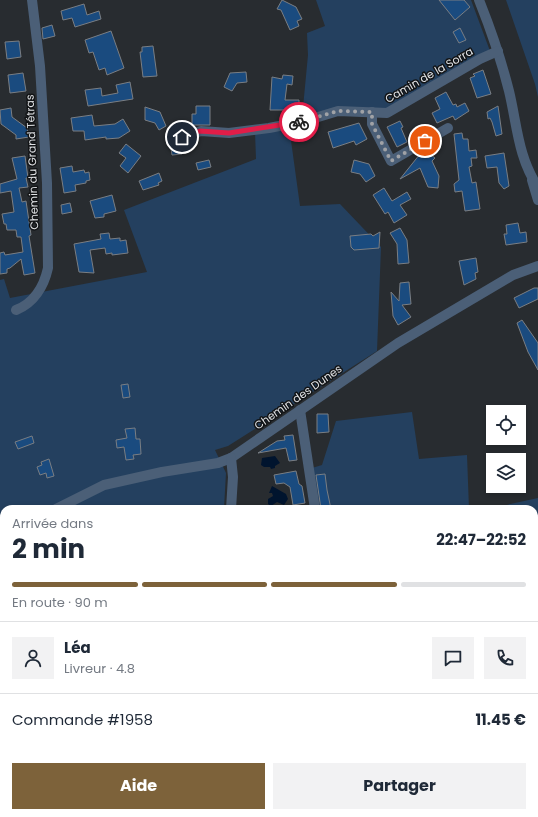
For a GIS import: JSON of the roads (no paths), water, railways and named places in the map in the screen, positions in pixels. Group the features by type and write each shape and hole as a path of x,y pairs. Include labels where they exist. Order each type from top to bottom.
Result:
{"street":[{"name":"Chemin du Grand Tétras","path":"16,310 34,299 45,280 48,268 47,183 40,66 32,0"},
{"path":"479,0 498,51 520,149 538,200"},
{"name":"Camin de la Sorra","path":"182,137 200,131 229,133 269,128 305,121 338,111 386,113 480,59 498,51"},
{"path":"372,112 372,124 391,161 448,128"},
{"path":"530,176 538,187"},
{"name":"Chemin des Dunes","path":"64,505 104,485 162,472 218,463 231,458 398,343 514,275 538,266"},
{"path":"300,410 314,505"},
{"path":"231,458 233,477 231,505"}]}
